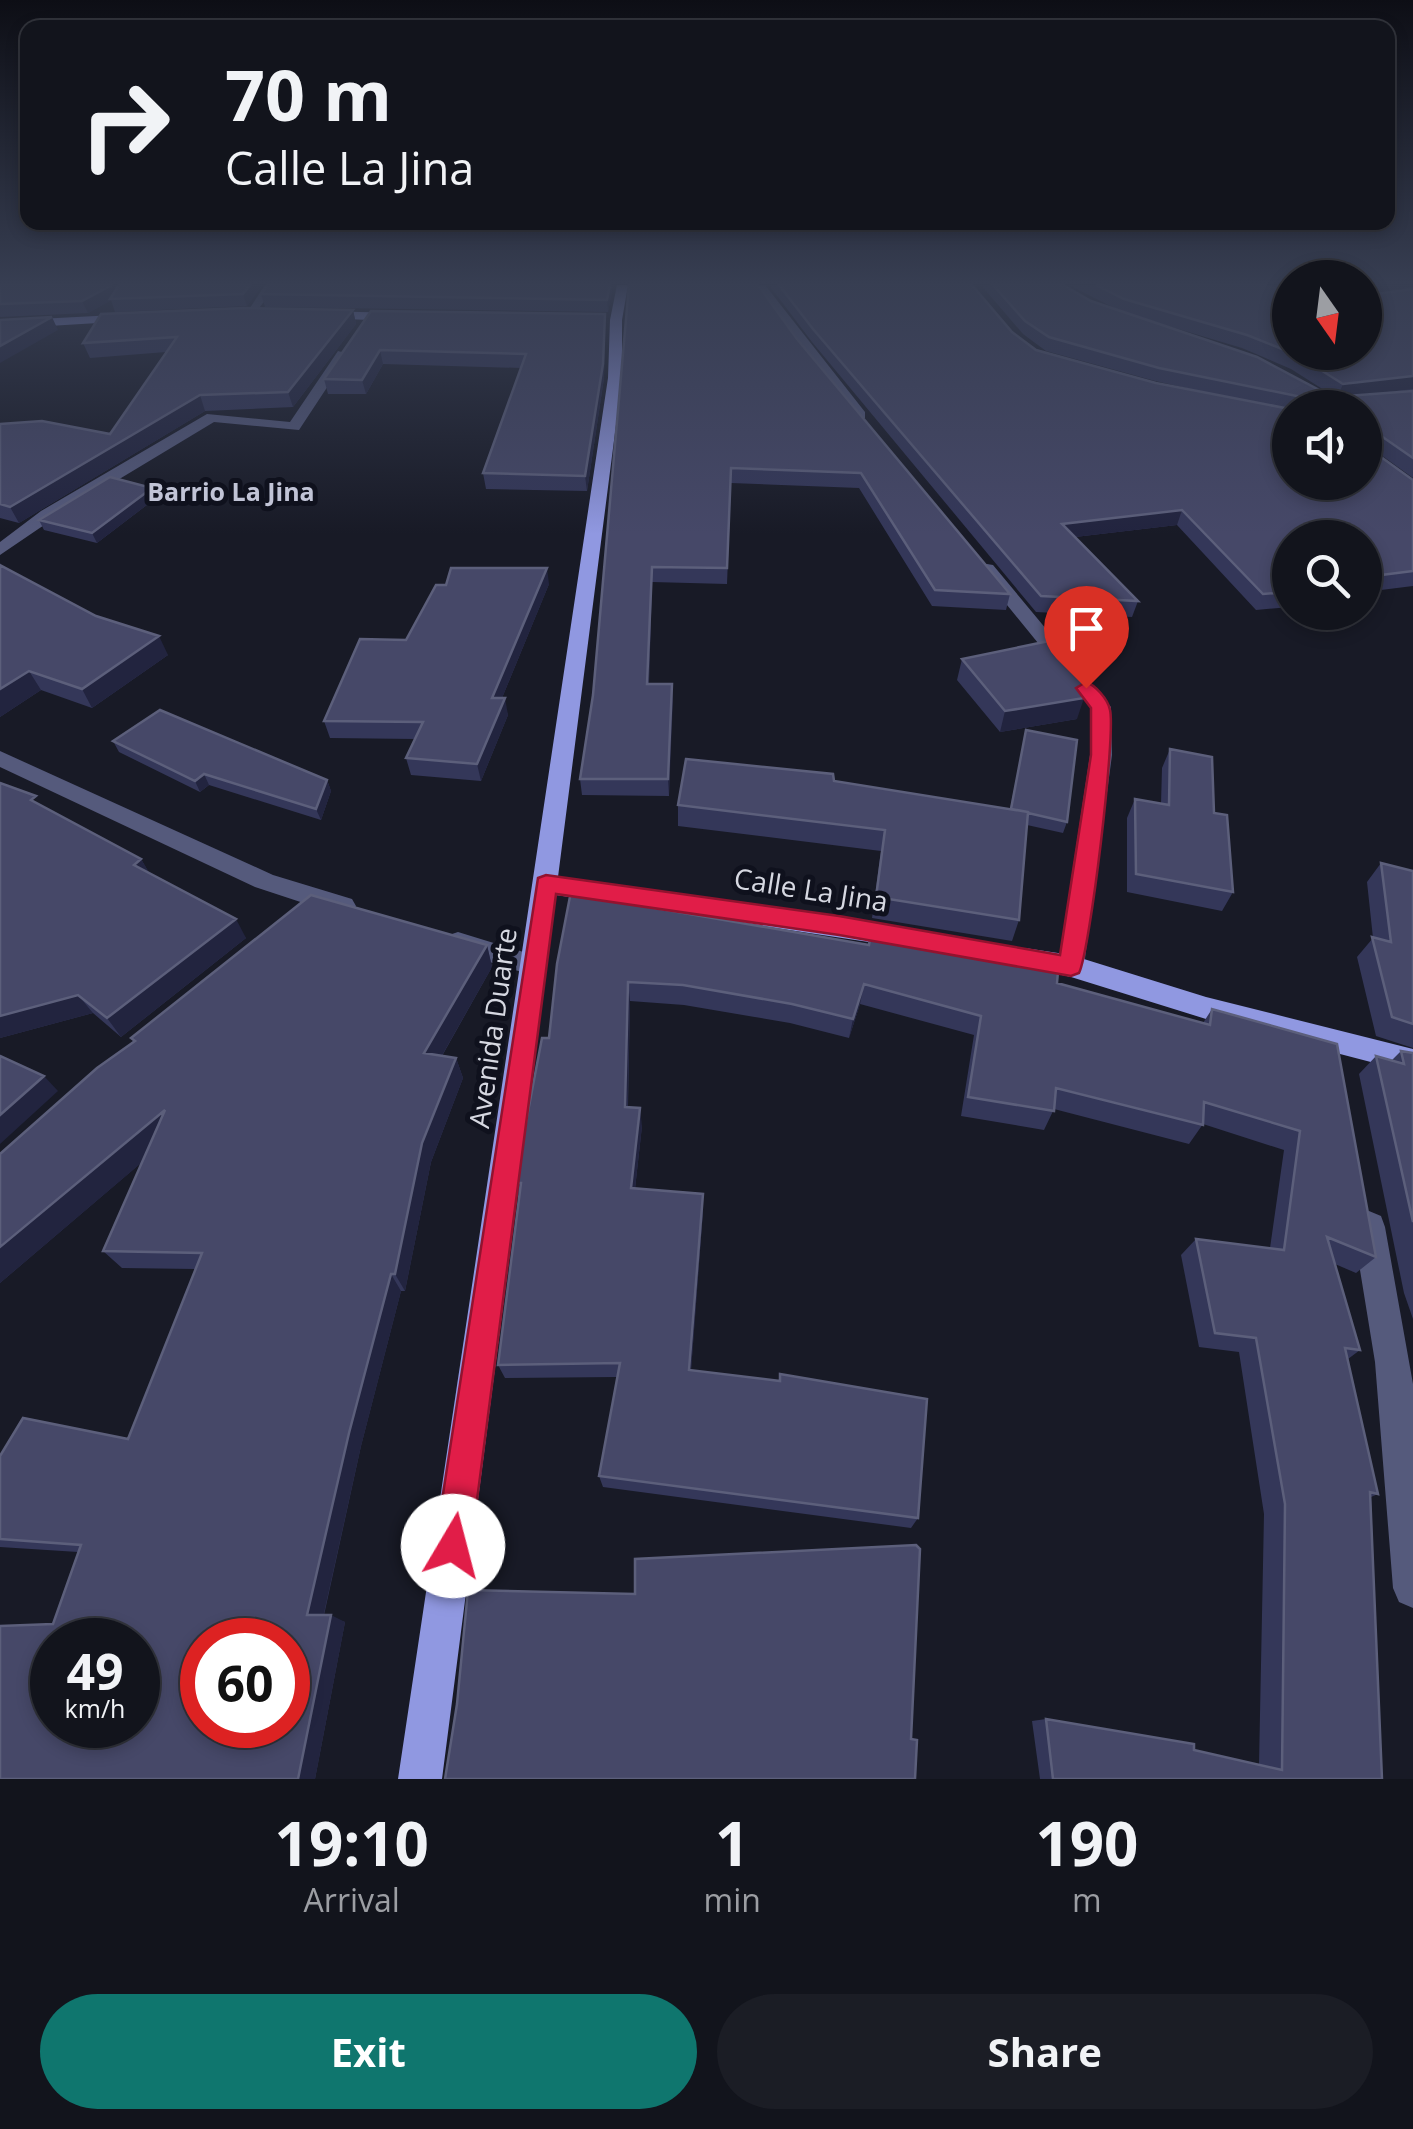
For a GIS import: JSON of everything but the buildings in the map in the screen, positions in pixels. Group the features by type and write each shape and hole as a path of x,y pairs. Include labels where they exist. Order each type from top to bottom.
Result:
{"main road":[{"name":"Avenida Duarte","path":"420,1779 546,884 613,368"},
{"name":"Calle La Jina","path":"546,884 936,942"},
{"path":"994,953 1071,966 1206,1008 1413,1061"}],"street":[{"path":"0,550 48,515 212,417 294,428 334,368"},
{"path":"823,368 870,428"},
{"path":"974,554 1101,708 1101,755 1071,966"},
{"path":"0,758 264,882 374,916"},
{"path":"289,924 320,899"},
{"path":"427,932 534,965"},
{"path":"1335,1040 1342,1078"},
{"path":"1362,1192 1393,1362 1413,1588"}],"district":[{"name":"Barrio La Jina","path":"231,492"}],"route":[{"path":"453,1546 546,884 839,926 1071,966 1101,755 1101,708 1086,688"}]}
